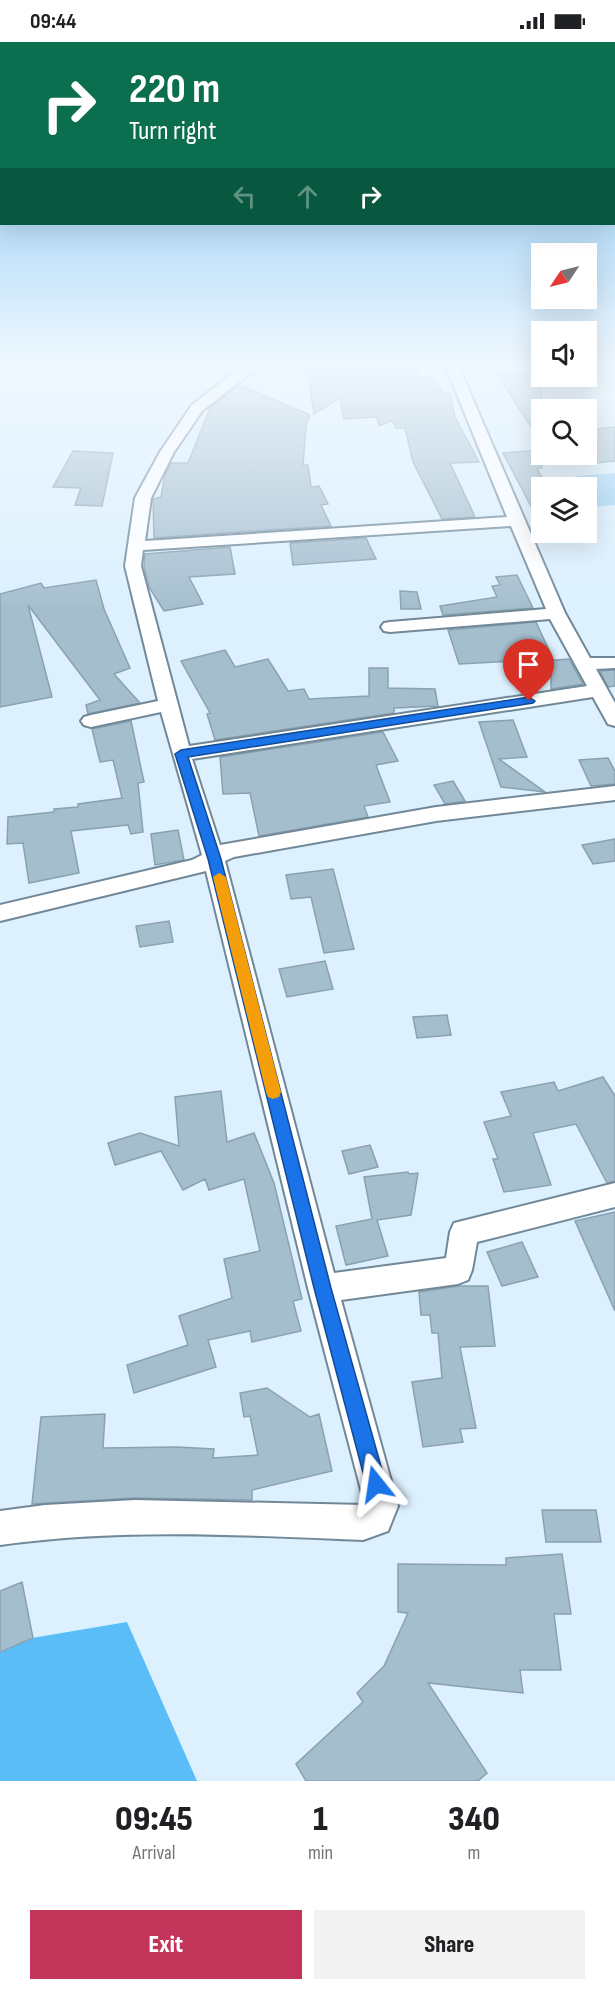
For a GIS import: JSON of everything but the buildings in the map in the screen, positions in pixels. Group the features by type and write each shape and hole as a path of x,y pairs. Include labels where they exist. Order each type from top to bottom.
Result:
{"street":[{"path":"0,1528 31,1523 163,1516 363,1523 376,1519 382,1506 322,1288 214,859 181,754 133,566 143,498 171,446"},
{"path":"484,446 556,613 615,720"},
{"path":"136,546 515,521"},
{"path":"390,627 556,613"},
{"path":"585,664 615,663"},
{"path":"181,754 599,690"},
{"path":"92,721 168,705"},
{"path":"0,913 198,866 229,850 436,814 615,793"},
{"path":"322,1288 459,1270 464,1232 615,1195"}],"shaded area":[{"path":"615,473 615,505 597,507 597,477 575,476"},
{"path":"127,1622 197,1781 0,1781 0,1652 32,1638"}],"slow traffic":[{"path":"219,877 273,1092"}],"route":[{"path":"376,1484 322,1288 214,859 181,754 529,701"}]}
